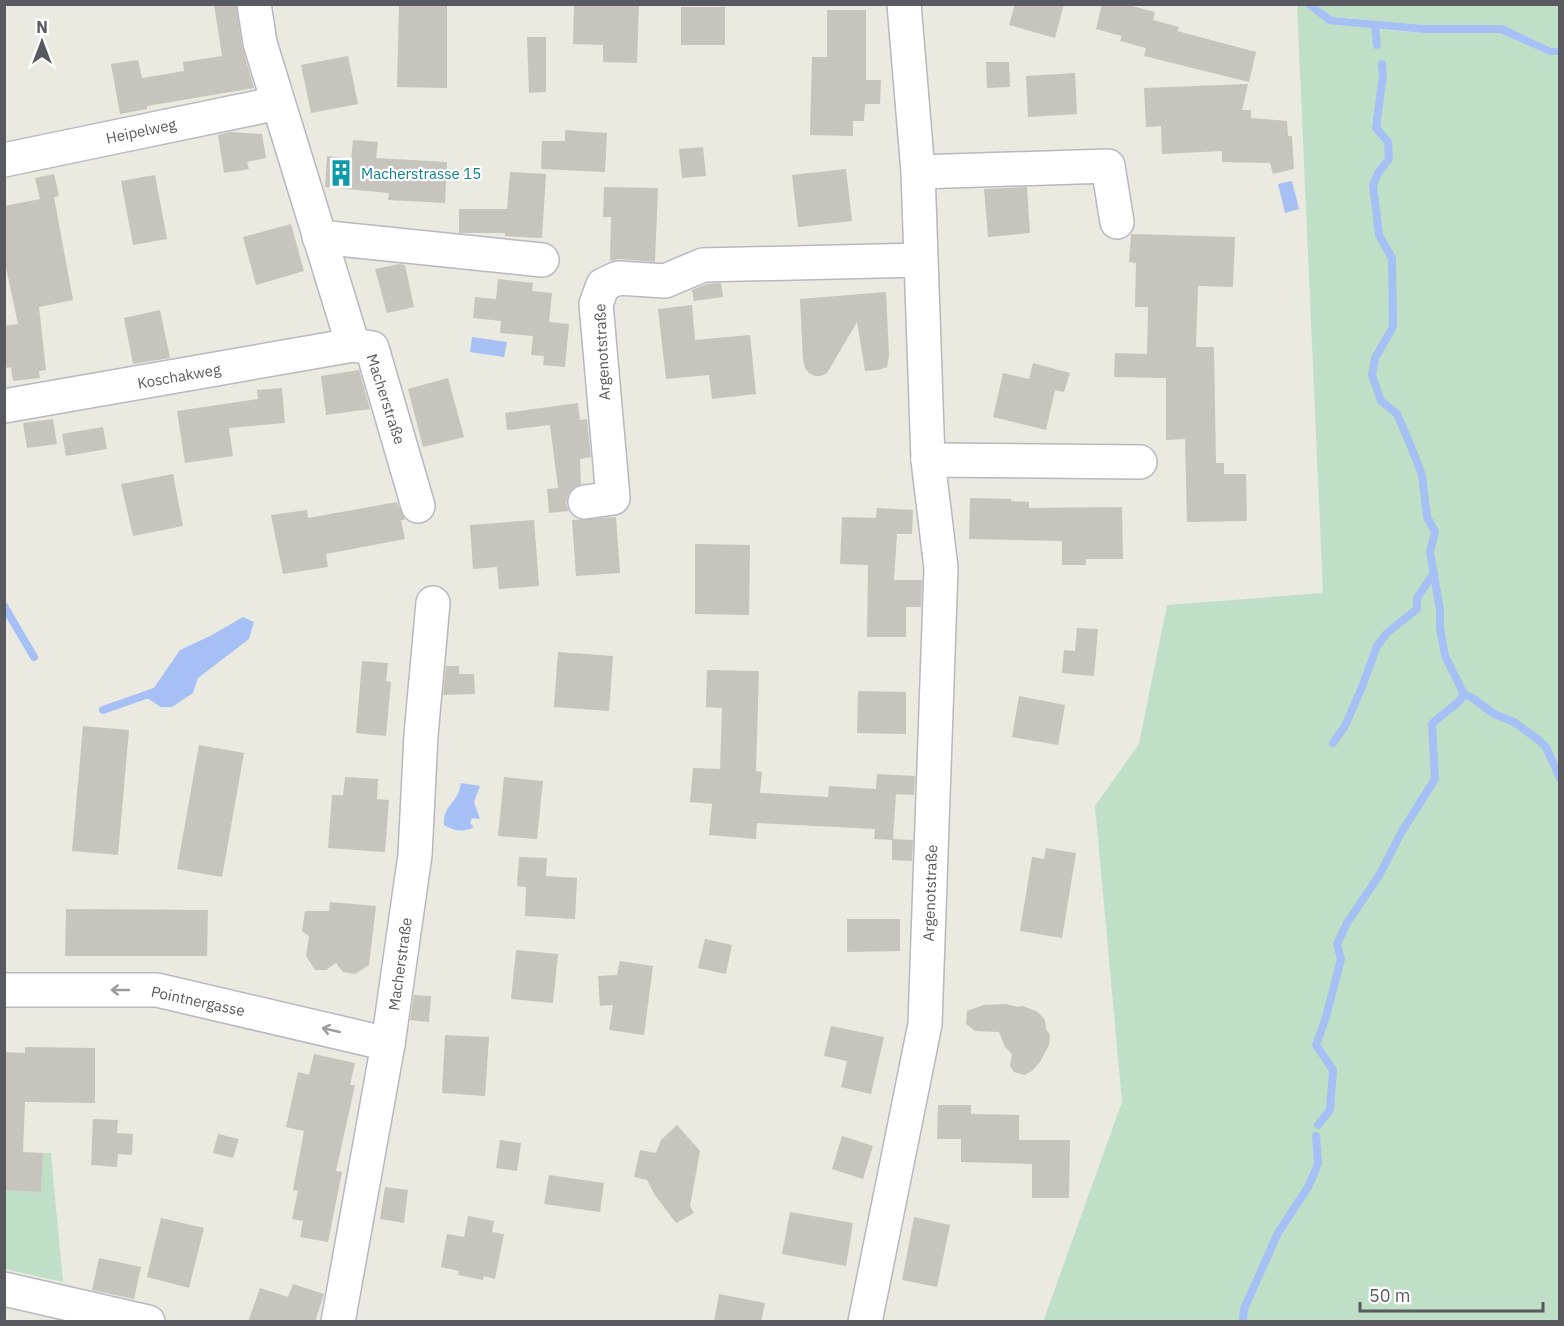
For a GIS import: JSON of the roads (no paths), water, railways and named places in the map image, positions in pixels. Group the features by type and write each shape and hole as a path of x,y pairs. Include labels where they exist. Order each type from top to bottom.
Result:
{"street":[{"name":"Macherstraße","path":"254,4 260,43 353,345 372,348 418,506"},
{"name":"Argenotstraße","path":"865,1322 925,1024 941,568 928,460 918,172 904,4"},
{"name":"Heipelweg","path":"4,160 278,103"},
{"path":"918,172 1108,166 1117,222"},
{"path":"319,237 542,260"},
{"name":"Argenotstraße","path":"585,502 613,498 596,304 603,285 618,278 664,281 703,265 920,260"},
{"name":"Koschakweg","path":"4,406 353,345"},
{"path":"928,460 1140,462"},
{"name":"Macherstraße","path":"338,1322 388,1044 415,855 421,735 433,603"},
{"name":"Pointnergasse","path":"4,990 157,990 388,1044"},
{"path":"4,1289 148,1322"}],"water":[{"path":"1304,5 1316,5 1333,17 1425,25 1503,25 1551,48 1559,48 1559,55 1549,55 1500,33 1423,33 1328,24"},
{"path":"1292,181 1299,209 1285,213 1278,184"},
{"path":"472,337 507,342 504,357 470,352"},
{"path":"243,617 254,622 249,639 198,678 193,693 172,707 161,707 147,698 180,650"},
{"path":"461,783 480,786 474,802 480,819 472,818 470,823 474,827 462,831 444,825 446,812 457,796"}],"waterway":[{"path":"1375,25 1377,45"},
{"path":"1382,64 1383,75 1376,128 1388,142 1389,159 1378,173 1373,185 1379,235 1392,258 1393,327 1375,358 1372,375 1381,401 1397,414 1422,475 1427,517 1435,532 1430,552 1445,656 1464,694 1494,714 1514,722 1536,738 1546,747 1560,778"},
{"path":"1333,743 1345,726 1377,646 1387,633 1417,609 1417,598 1434,573"},
{"path":"4,606 34,657"},
{"path":"103,710 157,691"},
{"path":"1318,1125 1330,1110 1333,1070 1316,1045 1341,959 1337,944 1347,923 1380,874 1401,833 1435,779 1432,724 1464,694"},
{"path":"1243,1322 1244,1309 1278,1233 1314,1174 1318,1163 1316,1136"}],"place":[{"name":"Macherstrasse 15","path":"341,173"}]}
